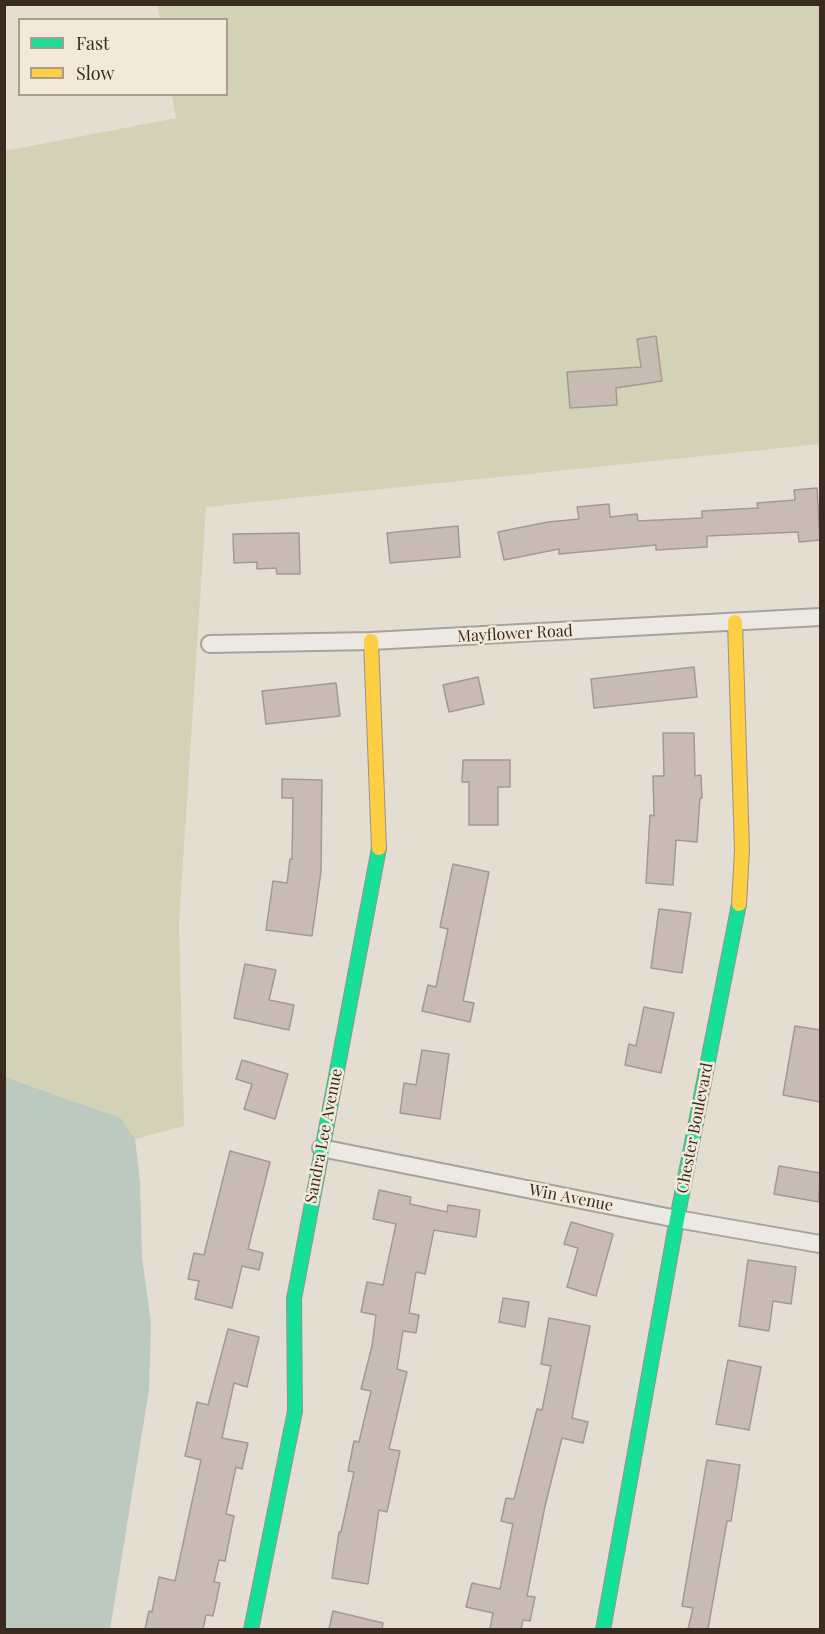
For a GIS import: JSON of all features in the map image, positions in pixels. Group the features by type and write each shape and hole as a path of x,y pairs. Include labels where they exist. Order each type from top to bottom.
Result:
{"street":[{"name":"Mayflower Road","path":"210,644 371,641 820,617"},
{"name":"Chester Boulevard","path":"603,1629 677,1219 740,899 742,850 735,622"},
{"name":"Sandra Lee Avenue","path":"251,1629 295,1411 294,1299 380,846 371,641"},
{"name":"Win Avenue","path":"321,1148 677,1219 820,1244"}],"shaded area":[{"path":"158,5 820,5 820,444 206,507 179,924 184,1126 135,1139 121,1118 5,1077 5,151 176,118 172,96 228,96 228,18 160,18"},
{"path":"5,1077 121,1118 135,1139 140,1182 142,1257 151,1323 149,1390 110,1629 5,1629"}],"building":[{"path":"656,336 662,381 616,388 617,405 570,408 567,372 641,367 637,339"},
{"path":"817,488 820,540 799,542 798,532 707,536 707,547 656,550 656,545 559,554 559,549 504,560 498,532 548,522 579,519 577,507 609,504 610,517 637,514 638,521 702,518 702,511 758,508 757,503 795,500 794,490"},
{"path":"458,526 460,557 390,563 387,533"},
{"path":"299,533 300,574 277,574 276,568 257,569 257,562 234,563 233,534"},
{"path":"694,667 697,697 594,708 591,679"},
{"path":"478,677 484,704 449,712 443,685"},
{"path":"336,683 340,716 266,724 262,691"},
{"path":"663,733 694,733 695,776 701,775 702,798 700,798 697,842 676,840 673,885 646,883 650,815 654,816 653,776 664,776"},
{"path":"463,760 510,760 510,787 498,787 498,825 469,825 469,782 462,782"},
{"path":"282,779 322,780 321,871 312,936 266,930 273,881 287,883 290,859 292,859 293,798 282,798"},
{"path":"453,864 489,872 463,1001 474,1003 470,1022 422,1011 428,985 436,987 448,929 440,927"},
{"path":"659,909 691,913 682,973 651,968"},
{"path":"245,964 276,970 269,1000 294,1005 289,1030 234,1018"},
{"path":"644,1007 674,1013 661,1073 625,1065 629,1044 636,1046"},
{"path":"795,1026 820,1030 820,1102 783,1095"},
{"path":"422,1050 449,1054 440,1119 400,1113 404,1083 416,1085"},
{"path":"242,1060 288,1074 275,1119 244,1109 252,1084 236,1079"},
{"path":"230,1151 270,1162 248,1249 263,1253 259,1270 242,1266 232,1308 195,1299 199,1281 188,1279 194,1253 204,1255"},
{"path":"779,1166 820,1173 819,1202 774,1194"},
{"path":"379,1190 411,1197 410,1204 447,1212 448,1205 480,1210 476,1237 434,1230 425,1274 416,1272 409,1313 419,1315 416,1333 403,1331 397,1369 407,1372 389,1449 400,1451 387,1512 379,1510 368,1584 332,1578 339,1532 341,1532 354,1472 348,1471 354,1441 359,1442 371,1391 361,1389 372,1346 376,1315 361,1312 367,1282 383,1285 396,1224 373,1219"},
{"path":"571,1222 613,1234 596,1296 567,1287 578,1248 564,1244"},
{"path":"748,1260 796,1267 791,1304 773,1301 769,1331 739,1326"},
{"path":"503,1298 529,1302 525,1327 499,1322"},
{"path":"549,1318 590,1326 572,1418 588,1422 583,1443 562,1438 545,1506 527,1596 535,1597 530,1621 523,1620 521,1629 490,1629 493,1613 466,1607 472,1583 500,1589 513,1524 501,1521 506,1498 514,1499 537,1409 542,1410 551,1366 541,1364"},
{"path":"228,1329 259,1337 247,1387 234,1383 222,1438 248,1443 242,1469 236,1467 226,1514 234,1516 225,1561 219,1560 214,1582 220,1583 213,1616 206,1615 203,1629 145,1629 149,1611 152,1612 159,1577 175,1581 201,1460 185,1456 197,1402 208,1405"},
{"path":"728,1360 761,1367 749,1430 716,1424"},
{"path":"707,1460 740,1465 731,1521 727,1521 708,1629 688,1629 693,1608 682,1606"},
{"path":"333,1611 383,1623 382,1629 329,1629"}],"traffic: fast":[{"path":"251,1630 295,1411 294,1299 379,848"},
{"path":"603,1630 677,1219 739,904"}],"traffic: slow":[{"path":"735,622 742,850 739,904"},
{"path":"371,641 379,848"}]}
